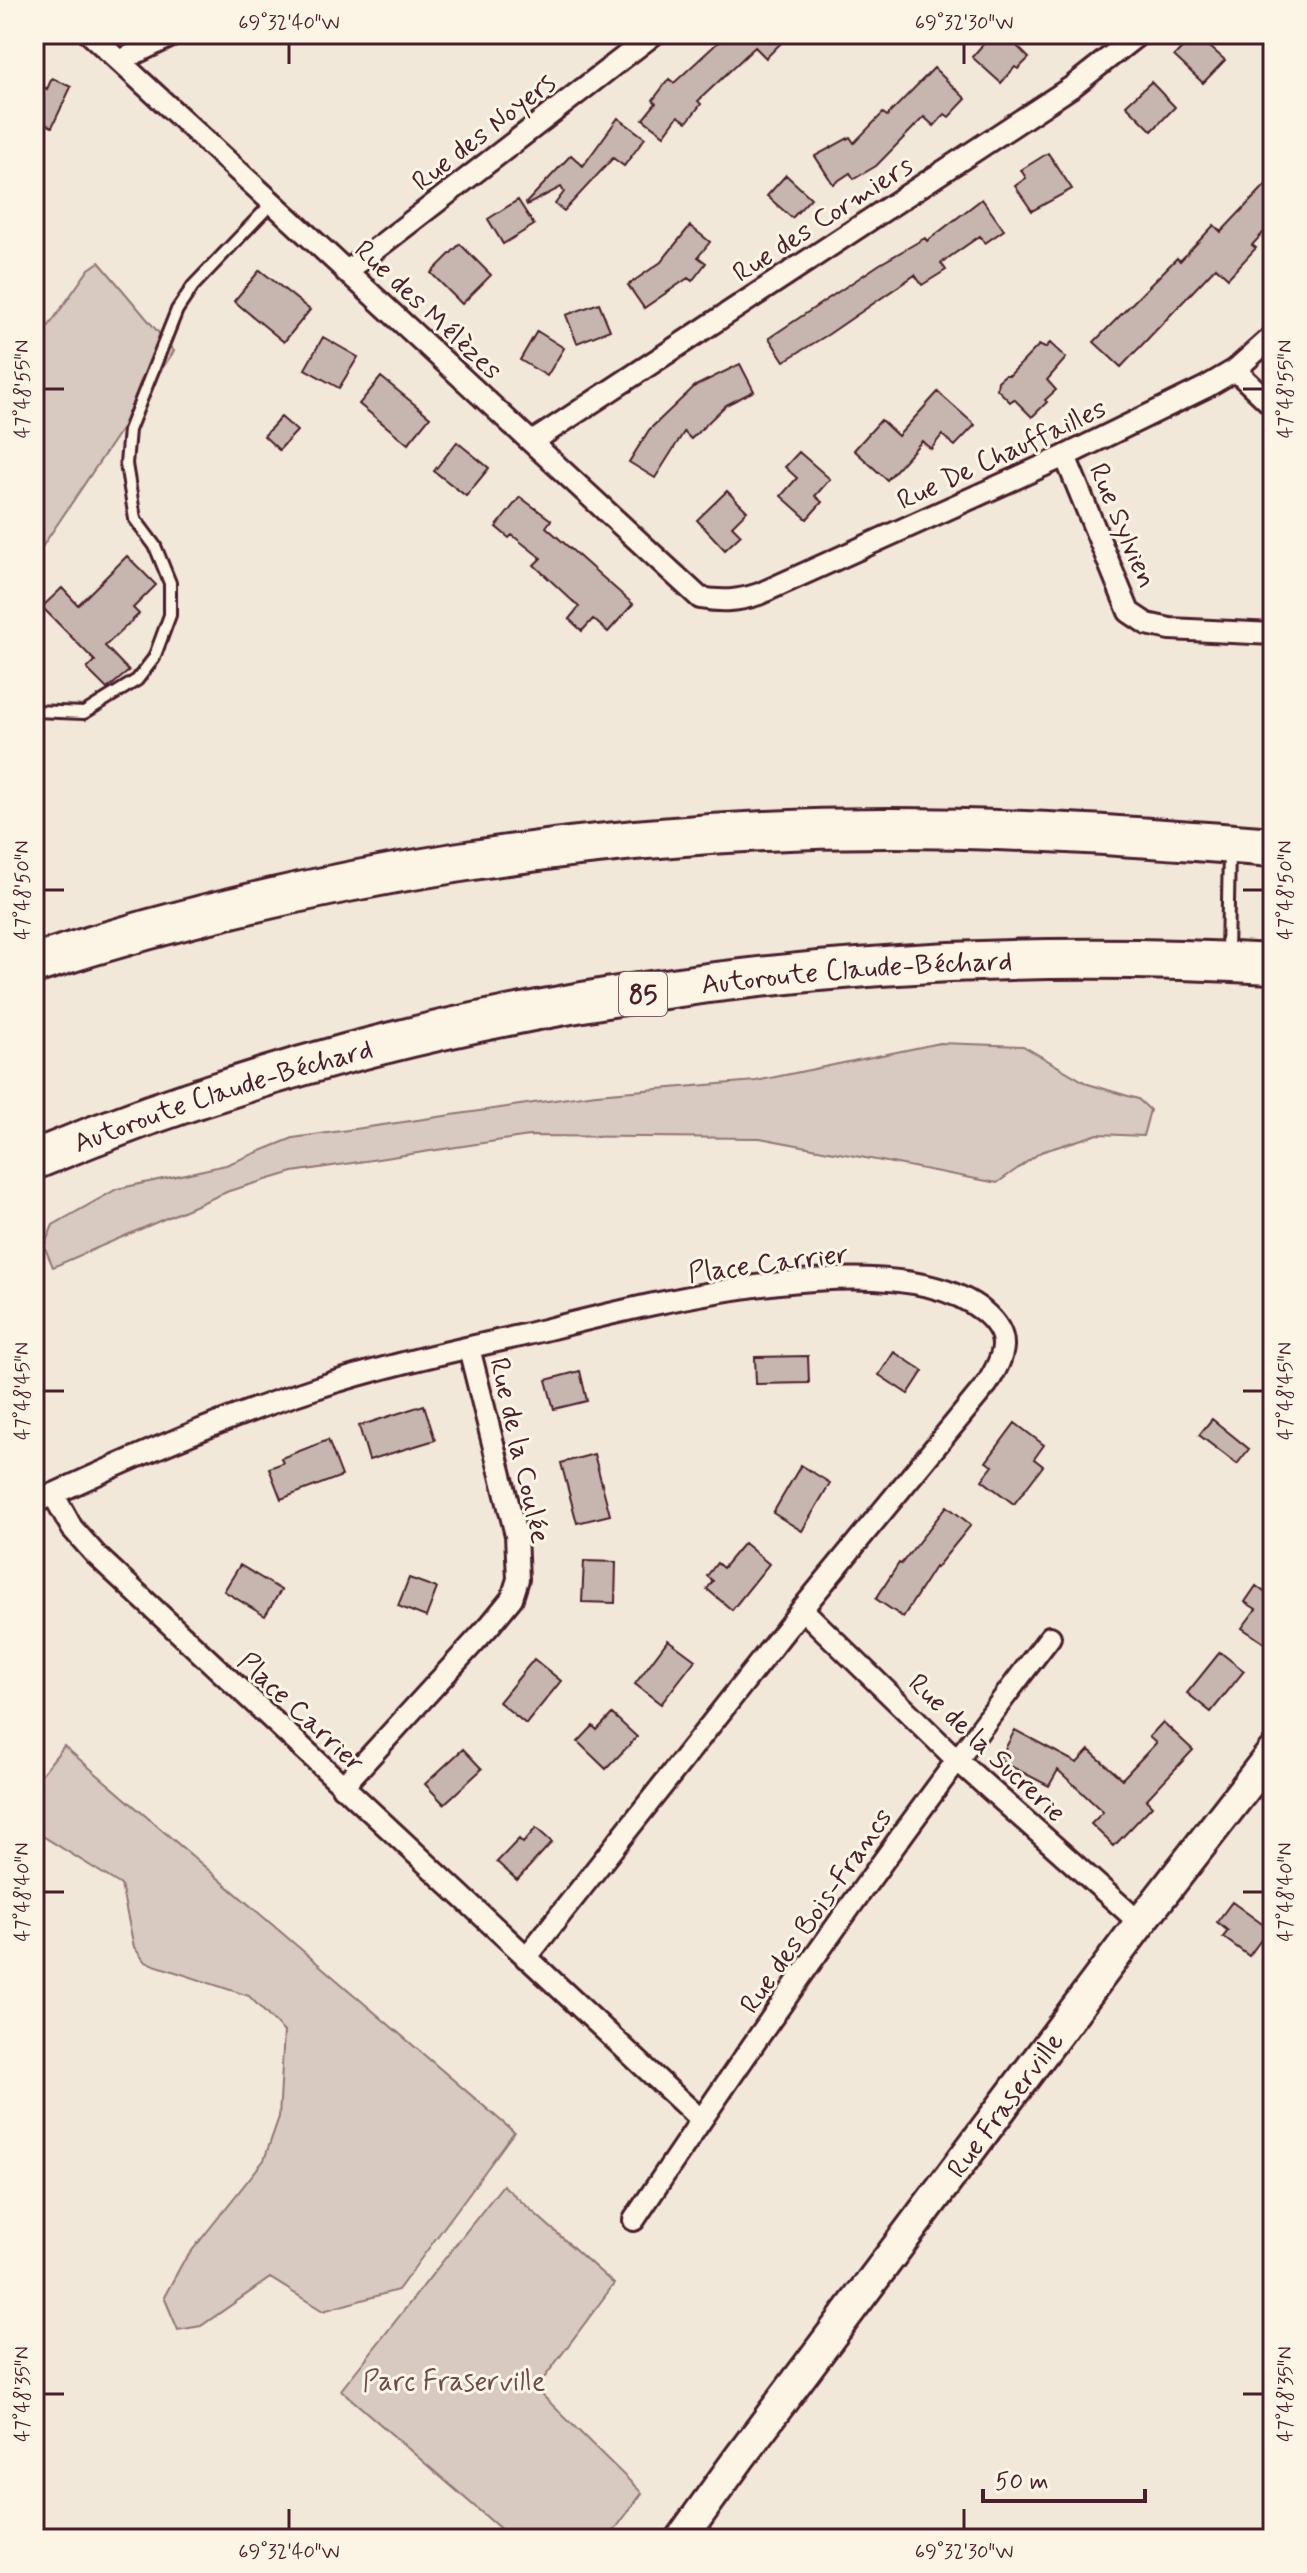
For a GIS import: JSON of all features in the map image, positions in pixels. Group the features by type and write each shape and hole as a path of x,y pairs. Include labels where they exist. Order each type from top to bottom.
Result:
{"highway":[{"path":"34,964 162,926 327,887 568,848 670,838 984,821 1088,819 1273,828"},
{"path":"869,828 979,830 1273,847"},
{"name":"Autoroute Claude-Béchard","path":"34,1160 130,1122 275,1074 385,1045 598,1000 787,975 904,964 1110,958 1273,964"}],"street":[{"name":"Rue des Mélèzes","path":"90,34 700,598 720,602 740,600"},
{"path":"119,61 176,34"},
{"name":"Rue des Noyers","path":"346,272 654,34"},
{"name":"Rue des Cormiers","path":"532,442 1073,86 1139,34"},
{"name":"Rue De Chauffailles","path":"740,600 1065,456 1235,370 1273,336"},
{"path":"1235,370 1273,406"},
{"name":"Rue Sylvien","path":"1065,456 1129,612 1147,624 1170,629 1273,634"},
{"name":"Place Carrier","path":"526,1958 996,1369 1002,1358 1003,1337 987,1315 975,1305 962,1297 917,1284 866,1279 792,1282 610,1314 379,1370 249,1411 181,1437 43,1498 83,1542 342,1787 526,1958 701,2120"},
{"name":"Rue de la Coulée","path":"342,1787 490,1625 512,1598 518,1579 516,1535 469,1348"},
{"name":"Rue de la Sucrerie","path":"802,1609 956,1759 1140,1923"},
{"name":"Rue des Bois-Francs","path":"634,2220 956,1759 1050,1637"},
{"name":"Rue Fraserville","path":"681,2539 1140,1923 1273,1752"}],"lane":[{"path":"34,711 84,713 137,680 154,658 170,615 170,583 155,546 135,519 126,464 129,430 177,310 193,286 272,203"},
{"path":"1227,962 1229,844"}],"green space":[{"path":"99,262 174,351 34,563 34,347 89,269"},
{"path":"940,1043 1023,1046 1088,1084 1138,1099 1150,1110 1143,1136 1098,1134 1041,1152 997,1183 760,1138 529,1136 293,1172 229,1191 53,1267 44,1246 53,1225 117,1189 226,1165 293,1138 596,1094 756,1081"},
{"path":"64,1746 514,2132 398,2290 323,2311 270,2278 201,2326 178,2330 164,2297 183,2262 264,2160 279,2117 284,2032 249,1996 145,1962 134,1947 121,1885 38,1833 34,1818 35,1782"},
{"name":"Parc Fraserville","path":"503,2185 614,2284 536,2389 642,2493 608,2539 512,2539 341,2390"}],"building":[{"path":"727,34 790,34 766,58 755,47 698,101 701,104 687,122 678,116 664,135 643,119 669,79 674,83"},
{"path":"992,34 1005,34 1029,58 1018,69 1015,67 1001,83 972,57"},
{"path":"1195,34 1225,60 1203,83 1174,56"},
{"path":"934,68 966,99 949,117 945,114 934,126 924,117 876,166 854,179 850,173 833,184 815,156 850,137 854,143 883,113 887,116"},
{"path":"52,78 71,87 52,127 34,118 34,82 47,89"},
{"path":"1151,82 1175,107 1152,131 1126,105"},
{"path":"618,118 645,138 624,166 613,158 564,211 555,204 564,192 561,187 527,205 571,155 583,166"},
{"path":"1048,153 1072,189 1032,211 1015,186 1026,178 1021,170"},
{"path":"786,175 811,198 792,218 767,196"},
{"path":"1273,177 1273,222 1252,245 1256,248 1228,278 1216,267 1121,367 1094,342 1177,258 1180,261 1214,225 1221,232"},
{"path":"982,199 1004,230 985,243 980,236 941,263 946,270 922,285 915,275 784,361 769,338 880,264 925,238 927,241"},
{"path":"518,200 534,225 503,244 488,219"},
{"path":"690,226 710,242 698,257 706,263 692,281 688,278 644,308 628,285 661,262"},
{"path":"460,244 491,275 462,304 431,273"},
{"path":"260,270 310,310 284,342 234,301"},
{"path":"599,303 610,330 577,343 566,315"},
{"path":"537,331 564,348 547,376 520,360"},
{"path":"323,337 358,357 339,388 305,369"},
{"path":"1050,343 1066,358 1047,380 1056,390 1032,417 1014,399 1010,402 997,389 998,381 1010,375 1039,345 1045,348"},
{"path":"740,364 754,391 726,405 691,439 684,432 655,478 629,462 649,430 695,386"},
{"path":"381,377 430,417 408,444 359,404"},
{"path":"938,392 975,425 955,446 942,435 931,449 922,441 887,480 854,450 881,420 898,436"},
{"path":"281,417 297,431 279,450 264,436"},
{"path":"457,442 489,468 466,496 434,471"},
{"path":"799,452 830,479 815,496 822,502 807,519 781,496 797,478 785,467"},
{"path":"727,491 747,511 732,526 741,535 725,550 697,520"},
{"path":"520,497 551,520 546,527 633,604 608,632 593,619 582,631 569,619 579,607 534,565 541,558 512,535 509,538 496,527"},
{"path":"127,556 156,585 133,608 139,614 105,646 129,671 107,689 87,669 95,661 42,607 62,588 78,605"},
{"path":"894,1352 923,1371 908,1394 879,1375"},
{"path":"808,1356 809,1383 756,1384 755,1357"},
{"path":"580,1371 587,1401 554,1409 546,1380"},
{"path":"424,1405 435,1440 369,1460 359,1426"},
{"path":"1212,1419 1249,1449 1237,1464 1199,1435"},
{"path":"1015,1423 1044,1445 1034,1459 1043,1466 1014,1504 982,1480 993,1466 986,1462"},
{"path":"328,1440 342,1476 281,1499 269,1468 283,1463 281,1458"},
{"path":"594,1454 610,1515 577,1523 561,1463"},
{"path":"801,1465 830,1483 802,1531 773,1513"},
{"path":"947,1506 971,1525 935,1567 903,1617 876,1599 899,1563"},
{"path":"744,1543 769,1564 732,1610 707,1589 713,1581 707,1576 717,1563 723,1568"},
{"path":"584,1561 616,1562 615,1603 582,1602"},
{"path":"240,1565 281,1590 265,1616 224,1591"},
{"path":"409,1578 437,1588 426,1617 398,1606"},
{"path":"1273,1585 1273,1649 1242,1628 1256,1609 1245,1602 1256,1586 1267,1594"},
{"path":"668,1640 695,1660 661,1704 635,1684"},
{"path":"1220,1652 1244,1671 1211,1712 1187,1693"},
{"path":"534,1659 561,1681 526,1724 499,1702"},
{"path":"612,1714 637,1737 606,1769 578,1742 593,1726 597,1730"},
{"path":"1163,1722 1193,1750 1146,1800 1152,1806 1114,1846 1091,1824 1103,1812 1058,1770 1049,1786 999,1760 1015,1730 1077,1763 1089,1750 1122,1779 1156,1743 1149,1737"},
{"path":"463,1749 482,1769 444,1804 425,1784"},
{"path":"536,1828 552,1842 517,1880 497,1862 519,1839 523,1843"},
{"path":"1232,1902 1269,1929 1249,1956 1223,1937 1228,1931 1217,1922"}]}
